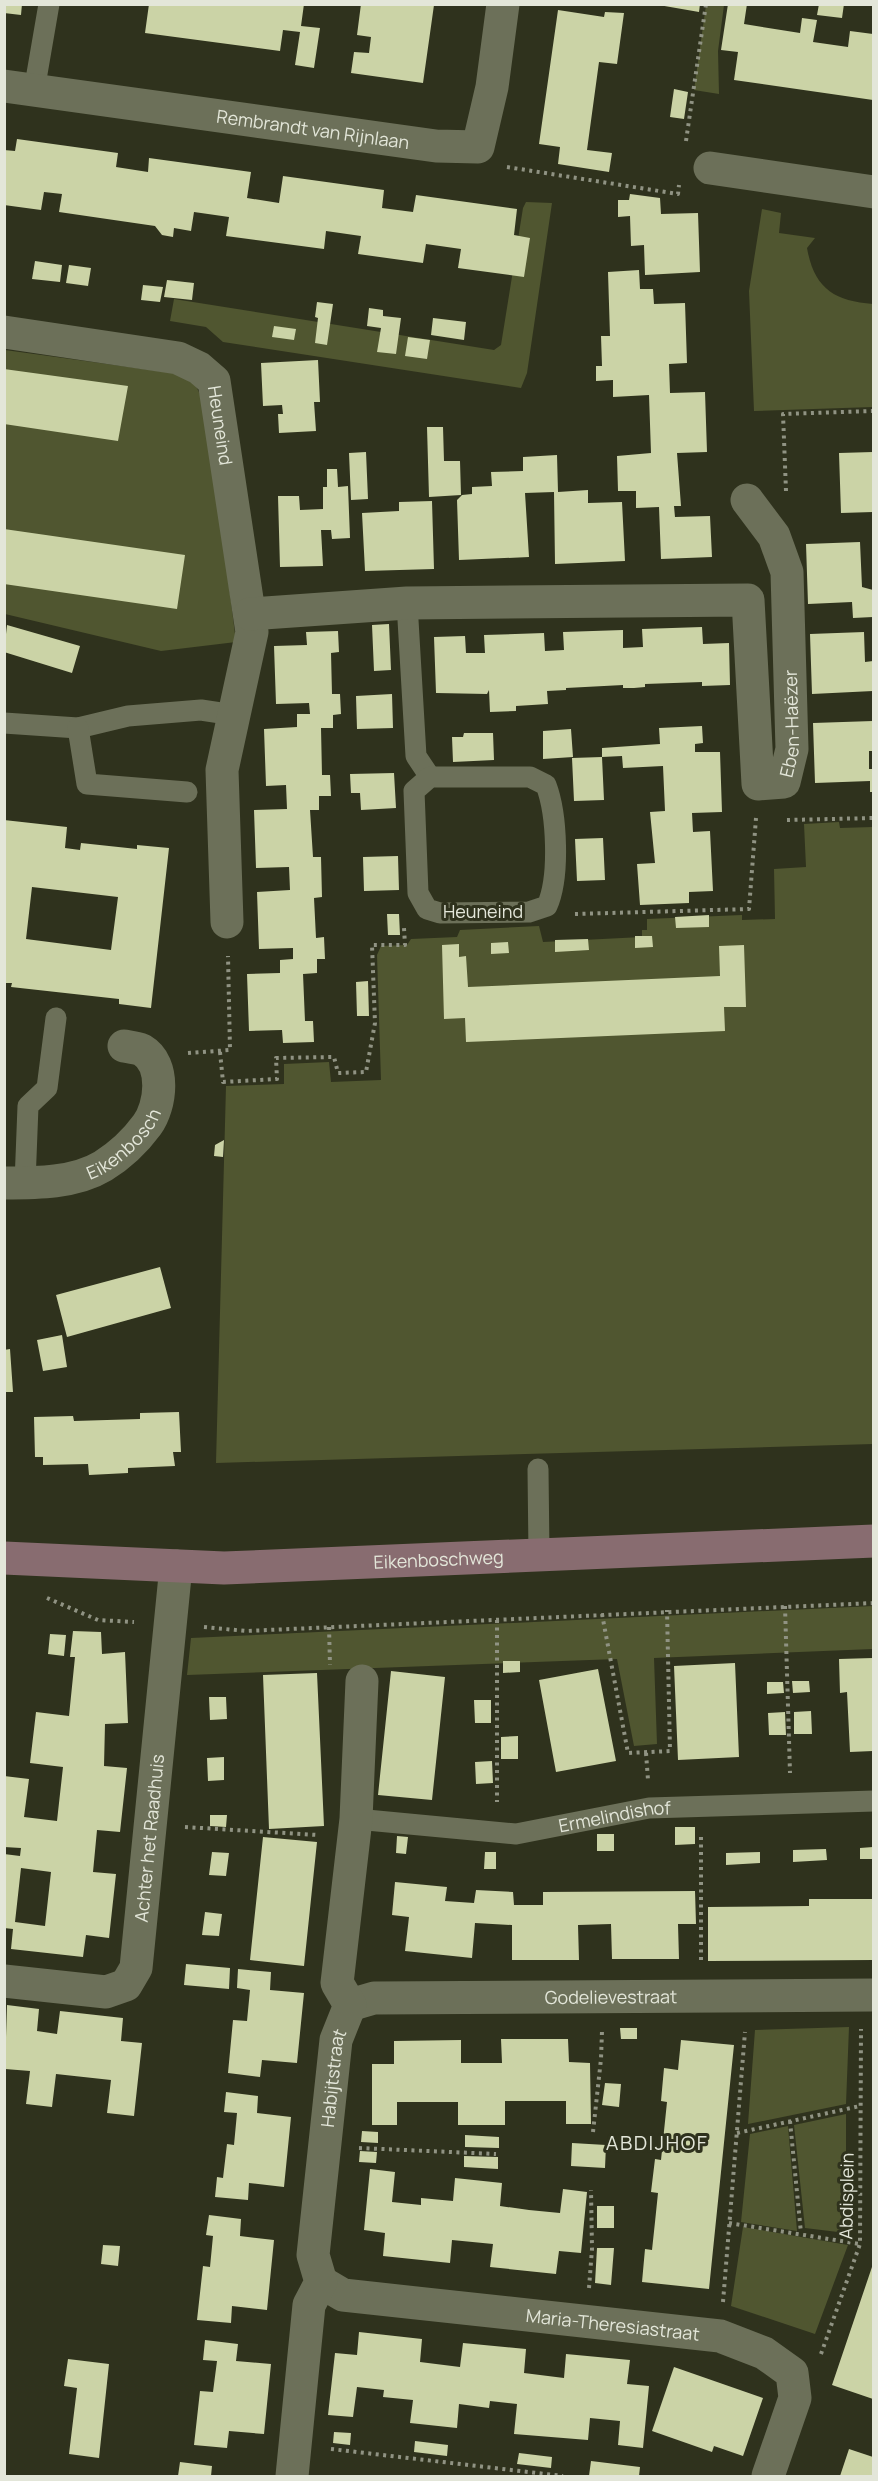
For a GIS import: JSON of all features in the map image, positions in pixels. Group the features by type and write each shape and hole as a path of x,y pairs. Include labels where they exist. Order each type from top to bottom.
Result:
{"street":[{"path":"478,147 492,87 503,4"},
{"name":"Rembrandt van Rijnlaan","path":"19,88 435,146 478,147"},
{"path":"710,168 873,192"},
{"name":"Heuneind","path":"4,332 178,358 199,368 214,381 252,632 222,770 227,922"},
{"name":"Eben-Haëzer","path":"407,603 748,600 758,784 784,782 792,749 787,572 779,548 747,500"},
{"path":"250,614 407,603"},
{"name":"Eikenbosch","path":"15,1183 73,1179 103,1166 126,1148 149,1124 160,1091 155,1063 142,1050 124,1046"},
{"name":"Eikenboschweg","path":"4,1558 224,1568 873,1541"},
{"name":"Achter het Raadhuis","path":"4,1981 106,1992 126,1985 136,1968 176,1566"},
{"name":"Habijtstraat","path":"321,2282 313,2255 336,2040 350,2005 337,1983 355,1828 362,1681"},
{"name":"Godelievestraat","path":"350,2005 374,1998 867,1995"},
{"path":"291,2476 309,2305 321,2282"},
{"name":"Maria-Theresiastraat","path":"321,2282 343,2295 720,2336 764,2353 792,2373"},
{"path":"768,2476 795,2398 792,2373"}],"lane":[{"path":"19,88 49,4"},
{"path":"407,603 416,756 430,777"},
{"path":"4,723 78,728 128,716 201,710 234,715"},
{"path":"78,728 87,784 187,792"},
{"name":"Heuneind","path":"430,777 530,777 546,784 553,804 554,890 546,906 529,912 440,913 427,909 418,893 414,791 430,777"},
{"path":"15,1183 28,1106 47,1088 56,1018"},
{"path":"538,1469 540,1554"},
{"name":"Ermelindishof","path":"355,1828 507,1833 650,1808 873,1801"}],"path":[{"path":"685,145 706,4"},
{"path":"478,147 498,166 678,194 680,181"},
{"path":"779,548 787,533 783,414 873,411"},
{"path":"546,906 579,915 749,909 759,802 758,784"},
{"path":"779,820 873,818"},
{"path":"756,821 768,821"},
{"path":"227,922 230,1050 220,1052 223,1082 277,1079 276,1058 334,1057 338,1073 366,1072 375,1023 372,945 405,945 402,897 418,893"},
{"path":"46,1597 98,1620 246,1631 667,1610 873,1603"},
{"path":"785,1606 791,1804"},
{"path":"602,1614 628,1753 646,1754 670,1751 667,1610"},
{"path":"497,1620 507,1833"},
{"path":"701,1808 701,1996"},
{"path":"178,1827 355,1828"},
{"path":"720,2336 748,1995"},
{"name":"Abdisplein","path":"792,2373 819,2360 860,2244 860,2106 867,1995"},
{"path":"593,2132 602,2059 602,1996"},
{"path":"737,2133 860,2106"},
{"path":"790,2121 801,2234"},
{"path":"325,2146 496,2154"},
{"path":"585,2321 592,2249 591,2190"},
{"path":"729,2223 860,2244"},
{"path":"295,2444 562,2476"}],"green space":[{"path":"706,5 724,5 718,51 719,94 694,90"},
{"path":"526,202 552,203 527,373 521,388 223,342 206,327 170,321 174,299 494,350 501,345 523,208"},
{"path":"762,209 781,213 779,233 815,238 807,248 810,262 821,283 828,290 847,300 873,304 873,407 754,411 749,291"},
{"path":"5,350 180,374 196,386 207,409 236,642 161,651 5,614"},
{"path":"839,822 840,828 873,827 873,1444 216,1463 226,1086 284,1084 284,1064 329,1062 331,1082 381,1080 377,955 381,946 407,945 411,939 457,937 460,930 539,926 543,942 642,937 642,930 647,930 647,919 742,915 742,920 775,919 774,869 806,867 804,824"},
{"path":"873,1606 873,1649 654,1658 657,1744 634,1746 617,1659 187,1675 191,1638"},
{"path":"849,2027 846,2104 748,2124 755,2030"},
{"path":"846,2114 846,2233 805,2228 794,2125"},
{"path":"788,2126 797,2231 741,2222 750,2134"},
{"path":"743,2227 848,2245 815,2334 731,2306"}],"building":[{"path":"4,4 22,4 21,15 4,13"},
{"path":"149,4 304,4 301,26 320,28 314,68 295,65 300,32 283,30 280,51 145,33"},
{"path":"361,4 434,5 423,83 351,73 354,52 369,53 371,37 357,35"},
{"path":"653,4 700,4 699,12"},
{"path":"728,4 747,4 744,24 800,33 802,18 817,20 813,42 848,47 850,31 873,34 873,100 734,80 738,52 721,50"},
{"path":"819,4 844,4 842,18 817,15"},
{"path":"558,10 604,17 605,12 624,13 617,64 599,62 587,150 612,153 609,172 558,164 560,147 539,144"},
{"path":"674,89 688,92 684,119 670,117"},
{"path":"17,139 118,153 116,167 148,172 149,158 251,172 247,198 279,203 283,176 384,190 382,208 413,212 416,195 517,209 514,235 530,238 524,277 458,268 461,249 426,244 423,263 358,254 361,236 326,231 324,249 226,236 229,217 194,212 191,231 174,228 173,237 162,235 155,226 59,212 62,194 44,192 41,210 4,205 4,150 15,151"},
{"path":"630,194 660,198 661,214 698,213 700,272 645,275 644,245 631,246 630,216 618,217 618,200 629,200"},
{"path":"35,261 62,265 60,282 32,279"},
{"path":"69,265 91,268 88,286 66,283"},
{"path":"639,270 640,289 653,289 654,304 685,303 687,363 669,364 670,393 705,392 707,452 677,453 681,506 674,506 675,517 710,516 712,557 661,559 659,507 636,508 636,491 618,491 617,456 651,453 649,395 613,397 613,380 596,381 596,366 602,366 601,336 610,336 608,272"},
{"path":"167,280 194,283 192,300 164,297"},
{"path":"143,285 163,287 160,302 141,300"},
{"path":"317,302 333,304 327,345 315,343"},
{"path":"369,308 383,310 383,316 401,318 396,354 377,352 381,328 367,326"},
{"path":"433,318 466,322 464,340 431,335"},
{"path":"274,326 296,329 294,340 272,337"},
{"path":"408,337 430,340 427,359 405,356"},
{"path":"318,360 320,402 314,402 316,431 279,433 278,414 283,414 282,405 263,406 261,363"},
{"path":"4,369 128,386 118,441 4,424"},
{"path":"427,427 443,427 444,461 460,461 461,495 429,497"},
{"path":"366,452 368,499 351,500 349,453"},
{"path":"873,452 873,512 841,513 839,453"},
{"path":"557,455 558,492 588,490 588,503 622,502 625,561 555,564 554,492 525,493 529,557 459,560 457,500 462,495 472,494 472,487 492,486 491,472 523,471 523,457"},
{"path":"327,469 337,469 338,487 348,486 350,538 332,539 331,530 321,530 323,566 280,567 278,496 299,496 300,510 323,509 323,487 327,487"},
{"path":"432,501 434,569 365,571 362,513 399,511 399,502"},
{"path":"4,529 185,555 177,609 4,584"},
{"path":"860,542 862,587 873,590 873,617 853,618 852,602 808,604 806,544"},
{"path":"389,624 391,670 374,671 372,625"},
{"path":"7,625 80,646 72,673 4,652"},
{"path":"702,627 703,644 729,643 730,685 702,686 702,682 645,684 645,687 634,688 623,688 623,685 566,688 566,690 547,691 548,704 516,706 516,711 490,712 489,690 487,694 436,693 434,637 465,636 466,653 485,653 484,635 544,633 545,651 564,650 563,632 623,630 623,648 643,647 642,629"},
{"path":"338,631 339,652 331,653 332,694 340,694 341,714 333,715 333,728 321,728 322,775 330,775 331,796 319,796 319,810 310,810 313,857 321,857 322,897 314,898 316,938 324,937 325,959 317,959 317,973 303,974 305,1021 313,1021 314,1042 283,1043 282,1030 249,1031 247,974 280,973 280,960 293,959 293,948 259,949 257,892 290,890 289,867 256,868 254,810 287,809 286,785 266,786 264,729 297,727 297,714 310,714 309,703 276,704 274,646 307,645 306,632"},
{"path":"864,632 865,662 873,661 873,691 812,694 810,634"},
{"path":"392,694 393,728 357,729 356,696"},
{"path":"873,721 873,751 869,751 869,769 873,769 873,792 870,792 870,781 815,783 813,723"},
{"path":"702,726 703,743 695,744 695,752 720,752 722,812 692,813 693,832 710,831 713,891 689,892 689,903 640,905 637,864 655,863 650,812 665,811 663,766 623,768 622,756 602,757 602,748 660,744 659,728"},
{"path":"571,729 573,757 543,759 543,731"},
{"path":"464,733 493,733 494,760 453,762 452,737 463,737"},
{"path":"602,757 604,800 574,801 572,758"},
{"path":"394,773 396,808 361,810 360,793 351,793 350,774"},
{"path":"4,820 67,827 65,848 80,850 81,843 137,849 137,845 169,848 151,1008 119,1004 119,999 11,987 12,983 4,983","holes":["32,887 118,897 111,950 26,939"]},
{"path":"603,838 605,880 577,881 575,839"},
{"path":"398,856 399,890 364,891 363,857"},
{"path":"387,914 399,914 400,935 388,935"},
{"path":"709,915 709,927 676,928 675,917"},
{"path":"635,936 652,936 653,947 635,948"},
{"path":"588,939 589,950 555,952 555,940"},
{"path":"508,942 509,953 491,954 491,943"},
{"path":"459,944 459,957 466,956 468,987 720,976 719,946 744,945 746,1007 724,1007 725,1031 466,1042 465,1018 444,1019 442,945"},
{"path":"368,981 369,1016 357,1016 356,982"},
{"path":"224,1140 223,1157 214,1156 215,1145"},
{"path":"160,1267 171,1308 67,1337 56,1295"},
{"path":"62,1335 67,1367 43,1371 37,1340"},
{"path":"10,1349 13,1392 4,1392 4,1350"},
{"path":"179,1412 181,1452 173,1452 175,1466 128,1468 128,1473 89,1475 88,1464 43,1465 43,1457 35,1457 34,1417 73,1416 74,1421 140,1419 140,1413"},
{"path":"73,1631 101,1632 102,1654 125,1652 128,1723 105,1724 104,1766 127,1768 120,1832 97,1830 93,1872 116,1874 109,1938 86,1935 83,1957 11,1949 13,1929 4,1928 4,1854 20,1856 21,1848 4,1847 4,1776 29,1779 24,1817 57,1821 63,1767 30,1763 36,1712 69,1716 75,1657 70,1657","holes":["21,1868 51,1872 45,1926 15,1922"]},
{"path":"50,1634 66,1635 64,1656 48,1654"},
{"path":"873,1658 873,1751 850,1752 847,1692 840,1693 839,1659"},
{"path":"503,1661 520,1661 520,1672 503,1673"},
{"path":"735,1663 739,1757 678,1760 674,1666"},
{"path":"598,1669 616,1761 556,1772 539,1680"},
{"path":"391,1671 445,1677 432,1800 378,1795"},
{"path":"317,1673 324,1826 269,1829 263,1675"},
{"path":"792,1681 809,1681 810,1692 793,1693"},
{"path":"767,1682 783,1682 784,1693 767,1694"},
{"path":"209,1697 226,1697 227,1719 210,1720"},
{"path":"474,1700 491,1700 491,1723 475,1723"},
{"path":"811,1711 812,1734 794,1734 794,1712"},
{"path":"785,1712 786,1735 769,1735 768,1713"},
{"path":"518,1736 518,1759 501,1759 501,1737"},
{"path":"224,1757 224,1780 208,1781 207,1758"},
{"path":"492,1761 493,1783 476,1784 475,1762"},
{"path":"210,1815 227,1815 226,1827 210,1826"},
{"path":"675,1827 695,1827 695,1844 675,1845"},
{"path":"597,1834 614,1834 614,1851 597,1851"},
{"path":"397,1836 408,1837 406,1854 396,1853"},
{"path":"263,1837 317,1842 304,1966 250,1960"},
{"path":"873,1847 873,1859 860,1859 860,1848"},
{"path":"826,1849 827,1860 793,1862 793,1850"},
{"path":"212,1852 229,1853 226,1876 209,1875"},
{"path":"485,1852 496,1852 496,1869 484,1869"},
{"path":"760,1852 760,1863 726,1865 726,1853"},
{"path":"395,1882 447,1887 445,1901 474,1903 476,1890 513,1892 514,1905 543,1905 543,1892 695,1891 696,1924 678,1924 679,1959 612,1959 611,1924 578,1925 579,1960 512,1960 512,1925 475,1923 472,1958 405,1951 409,1917 392,1915"},
{"path":"809,1899 873,1899 873,1960 708,1961 708,1907 809,1906"},
{"path":"205,1912 222,1914 219,1936 202,1935"},
{"path":"186,1964 230,1968 229,1989 184,1985"},
{"path":"238,1969 271,1972 270,1990 304,1993 297,2063 262,2060 260,2077 228,2073 233,2020 247,2021 250,1990 237,1988"},
{"path":"7,2005 39,2009 37,2031 57,2034 60,2011 123,2018 121,2041 142,2043 134,2116 107,2113 111,2080 56,2074 52,2107 26,2104 30,2071 5,2069"},
{"path":"620,2028 637,2028 637,2039 621,2039"},
{"path":"501,2039 568,2039 569,2062 590,2063 591,2124 566,2124 566,2101 505,2101 505,2125 458,2125 458,2102 397,2102 397,2125 372,2125 372,2064 394,2064 394,2041 461,2040 461,2063 502,2063"},
{"path":"681,2040 734,2045 709,2289 642,2282 645,2249 652,2250 658,2193 651,2192 655,2159 661,2160 667,2102 661,2101 664,2068 678,2070"},
{"path":"605,2083 621,2084 619,2107 602,2105"},
{"path":"226,2092 258,2096 257,2113 291,2117 284,2187 249,2183 248,2200 215,2197 217,2177 223,2178 227,2144 234,2145 237,2113 224,2112"},
{"path":"362,2131 378,2132 378,2143 361,2142"},
{"path":"465,2135 499,2137 499,2148 465,2147"},
{"path":"572,2143 606,2145 605,2168 571,2166"},
{"path":"360,2151 377,2152 376,2163 359,2162"},
{"path":"464,2156 498,2157 498,2169 464,2167"},
{"path":"370,2169 395,2172 392,2202 421,2205 421,2198 453,2201 455,2178 502,2183 500,2206 529,2210 560,2213 563,2189 587,2192 581,2253 559,2251 556,2274 490,2267 493,2244 452,2240 450,2263 383,2256 385,2233 364,2230"},
{"path":"597,2206 614,2206 614,2228 597,2228"},
{"path":"209,2215 241,2219 240,2236 274,2240 267,2310 232,2306 231,2323 197,2320 203,2266 210,2267 213,2236 206,2235"},
{"path":"103,2245 120,2246 118,2266 101,2264"},
{"path":"597,2248 614,2248 611,2285 595,2283"},
{"path":"873,2264 873,2399 832,2385"},
{"path":"359,2332 422,2339 420,2362 460,2367 463,2343 526,2349 524,2373 564,2378 566,2354 630,2360 627,2384 649,2386 643,2448 618,2445 620,2421 590,2418 588,2440 514,2434 517,2404 490,2401 489,2408 459,2404 457,2428 410,2423 413,2400 383,2397 384,2390 357,2387 353,2417 328,2415 335,2353 357,2355"},
{"path":"205,2340 238,2344 236,2361 271,2364 264,2434 229,2431 227,2448 194,2445 200,2391 213,2392 217,2361 203,2360"},
{"path":"68,2359 109,2364 99,2458 69,2454 77,2388 64,2386"},
{"path":"674,2367 763,2398 743,2456 714,2446 712,2452 652,2431"},
{"path":"334,2432 351,2433 350,2445 333,2443"},
{"path":"415,2441 448,2445 447,2456 414,2452"},
{"path":"849,2449 873,2457 873,2476 840,2476"},
{"path":"519,2453 552,2457 551,2468 517,2464"},
{"path":"591,2461 640,2467 639,2476 589,2476"},
{"path":"180,2462 212,2466 211,2476 178,2476"}],"district":[{"name":"ABDIJHOF","path":"657,2142"}]}
